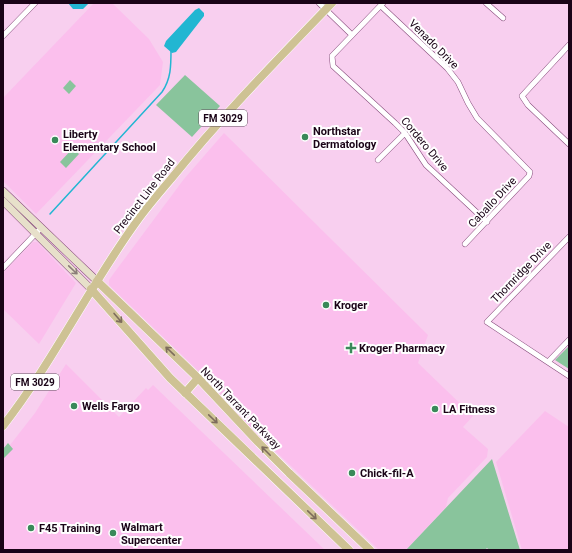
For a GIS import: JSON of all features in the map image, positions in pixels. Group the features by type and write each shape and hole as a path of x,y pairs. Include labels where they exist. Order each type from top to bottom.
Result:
{"main road":[{"name":"Precinct Line Road","path":"3,426 40,374 91,289 138,220 225,115 332,3"},
{"path":"3,191 155,362 349,550"},
{"path":"3,201 97,281"},
{"name":"North Tarrant Parkway","path":"97,281 198,378 258,443 370,550"},
{"path":"185,392 198,378"},
{"path":"284,488 294,478"}],"street":[{"path":"3,36 35,3"},
{"path":"319,3 352,35 382,4"},
{"path":"486,3 503,18"},
{"name":"Venado Drive","path":"382,4 447,68 458,82 477,118 530,172"},
{"name":"Cordero Drive","path":"352,35 332,56 333,66 404,133 426,165 487,222"},
{"path":"568,142 528,105 522,96 569,45"},
{"path":"378,160 404,133"},
{"name":"Caballo Drive","path":"466,244 529,176 530,172"},
{"path":"3,268 39,231"},
{"name":"Thornridge Drive","path":"548,362 487,322 569,237"},
{"path":"569,340 548,362 569,376"}],"shaded area":[{"name":"Liberty Elementary School","path":"94,3 112,3 149,39 163,62 160,85 36,214 3,181 3,98"},
{"path":"224,133 428,335 418,363 473,416 463,427 488,449 487,457 448,498 446,507 406,550 379,550 248,425 210,382 109,285 109,280 184,179"},
{"path":"33,242 37,242 76,283 39,344 3,309 3,273"},
{"path":"66,364 119,417 146,388 148,390 153,385 325,550 3,550 3,454 35,413"},
{"path":"545,411 569,427 569,550 522,550 496,462"}],"green space":[{"path":"185,75 220,106 192,137 156,105"},
{"path":"70,80 76,86 69,94 63,88"},
{"path":"73,148 79,154 66,168 60,162"},
{"path":"569,346 569,369 555,360"},
{"path":"8,443 13,449 3,459 3,449"},
{"path":"492,459 520,550 489,550 487,548 485,550 406,550"}],"water":[{"path":"68,3 89,3 83,9 73,9"},
{"path":"199,8 204,13 204,16 176,52 172,53 164,46 166,41 195,10"}],"waterway":[{"path":"50,214 162,92 169,77 171,67 171,50"}],"place":[{"name":"Northstar Dermatology","path":"305,137"},
{"name":"Liberty Elementary School","path":"55,140"},
{"name":"Kroger","path":"326,305"},
{"name":"Kroger Pharmacy","path":"351,348"},
{"name":"Wells Fargo","path":"74,406"},
{"name":"LA Fitness","path":"435,409"},
{"name":"Chick-fil-A","path":"352,473"},
{"name":"F45 Training","path":"31,528"},
{"name":"Walmart Supercenter","path":"113,533"}]}
